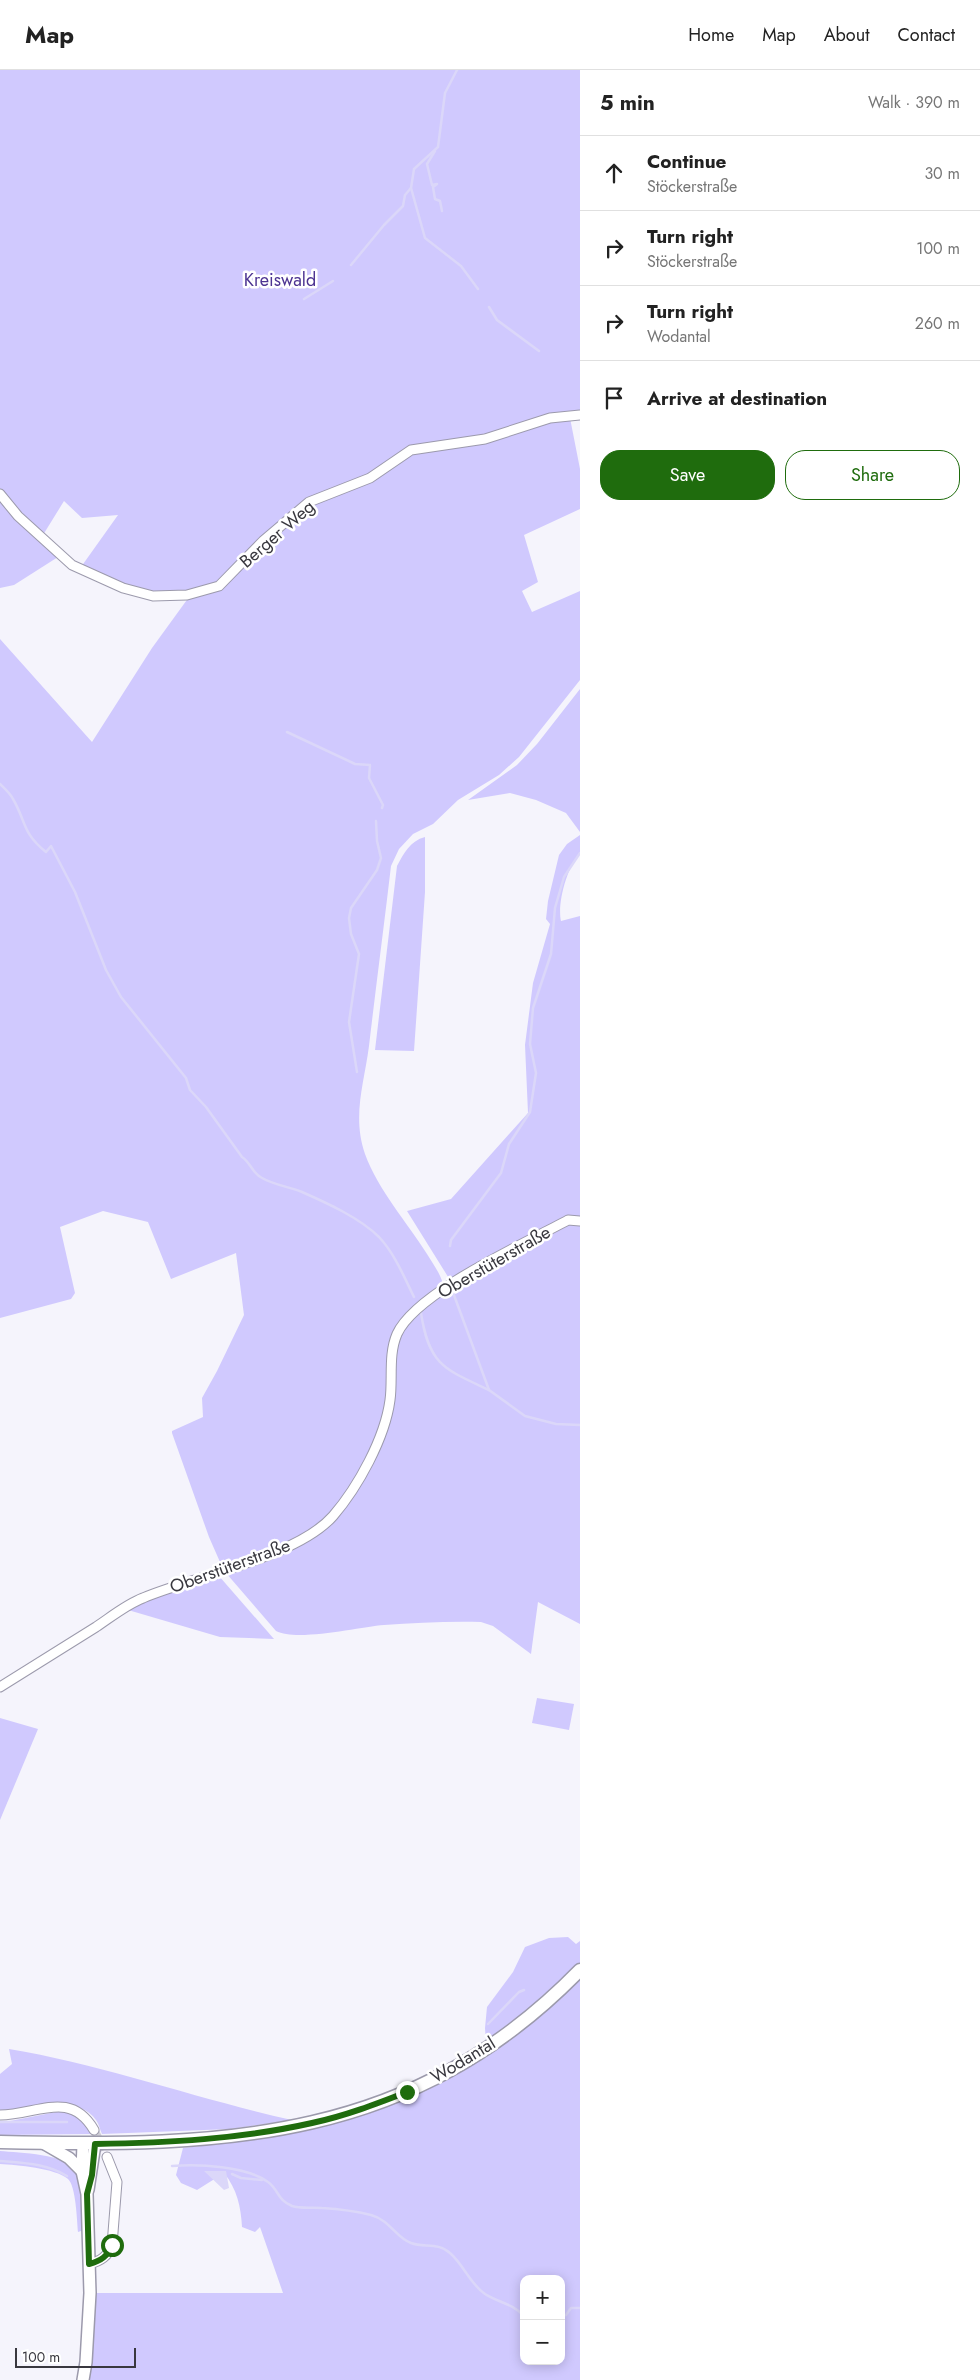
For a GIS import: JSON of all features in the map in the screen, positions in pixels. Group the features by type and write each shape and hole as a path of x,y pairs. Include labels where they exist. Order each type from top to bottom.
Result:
{"main road":[{"name":"Wodantal","path":"0,2142 89,2144 198,2139 256,2133 312,2124 368,2107 414,2089 472,2059 533,2014 580,1970"}],"street":[{"name":"Berger Weg","path":"0,494 18,516 72,565 123,588 153,596 187,595 219,586 263,541 309,502 370,478 411,450 485,438 550,418 580,415"},
{"name":"Oberstüterstraße","path":"0,1687 141,1598 282,1550 311,1534 332,1516 357,1482 380,1437 390,1401 391,1357 397,1335 402,1326 428,1300 449,1284 568,1220 580,1221"},
{"path":"0,2115 50,2107 62,2107 81,2113 94,2130"},
{"path":"44,2143 69,2158 82,2171"},
{"path":"83,2380 90,2303 87,2194 82,2171 89,2144"},
{"path":"87,2194 92,2175 89,2144"},
{"path":"89,2264 101,2260 109,2253 112,2245 117,2182 107,2156"}],"green space":[{"name":"Kreiswald","path":"0,70 580,70 580,414 486,436 411,448 378,472 305,500 218,582 186,593 143,591 81,567 118,515 82,518 64,501 43,535 18,513 0,490"},
{"path":"570,418 580,469 580,509 524,535 538,582 522,591 532,612 580,591 580,680 519,757 499,775 458,800 433,824 413,834 399,849 391,866 369,1046 360,1100 359,1126 365,1154 377,1180 427,1254 443,1284 423,1299 399,1326 385,1413 374,1443 346,1493 333,1511 306,1533 277,1548 226,1565 220,1562 209,1537 172,1431 203,1417 202,1398 244,1315 236,1253 171,1279 148,1222 103,1211 60,1227 75,1293 71,1299 0,1318 0,639 92,742 152,648 189,597 220,588 265,543 308,505 411,453 531,424"},
{"path":"0,498 58,557 14,585 0,588"},
{"path":"580,689 580,832 566,813 536,800 510,793 468,800 517,765 537,744"},
{"path":"580,835 580,854 567,876 560,905 560,914 561,921 580,916 580,1216 567,1216 450,1280 407,1211 451,1199 528,1113 525,1045 533,983 550,924 546,919 548,901 559,855 567,844"},
{"path":"425,837 425,892 414,1051 375,1050 397,866 411,845"},
{"path":"568,1225 580,1226 580,1624 538,1602 531,1654 493,1626 481,1622 384,1625 298,1635 276,1631 226,1573 273,1557 342,1511 386,1432 395,1356 400,1335 419,1312 450,1288 477,1276"},
{"path":"219,1576 274,1639 220,1637 128,1610 143,1601"},
{"path":"537,1698 574,1704 569,1730 532,1723"},
{"path":"0,1718 38,1729 0,1820"},
{"path":"568,1937 576,1944 580,1941 580,2380 89,2380 95,2293 283,2293 260,2227 255,2232 242,2227 238,2198 224,2173 197,2190 181,2183 176,2175 183,2148 282,2133 346,2117 409,2096 440,2083 487,2057 485,2028 487,2007 513,1972 525,1947 549,1938"},
{"path":"9,2049 116,2073 292,2120 230,2129 102,2134 96,2120 88,2112 77,2107 65,2105 37,2106 0,2113 0,2074 12,2064"},
{"path":"61,2111 79,2119 91,2134 0,2135 0,2123"},
{"path":"0,2151 42,2155 63,2161 71,2166 80,2178 84,2230 78,2232 73,2189 68,2179 62,2175 45,2170 0,2164"}],"shaded area":[{"path":"204,2171 226,2171 229,2188 224,2190"}],"waterway":[{"path":"457,70 445,93 438,147 414,169 411,188 425,238 461,266 478,289"},
{"path":"435,151 427,164 432,185 437,184 433,187 435,199 440,201 442,211"},
{"path":"351,265 384,225 403,206 405,195 411,188"},
{"path":"304,299 333,281"},
{"path":"489,307 497,320 539,351"},
{"path":"287,732 355,764 370,765 369,778 383,805 382,808"},
{"path":"0,784 12,797 28,833 46,852 51,846 75,892 106,970 121,997 186,1078 190,1090 206,1107 242,1157 262,1178 322,1201 353,1217 371,1230 390,1251 414,1297"},
{"path":"357,1072 349,1022 359,954 351,934 349,918 351,908 377,870 381,858 377,841 376,821"},
{"path":"450,1246 451,1240 501,1173 509,1144 530,1112 536,1073 530,1044 533,1008 551,954 555,908 564,877 580,853"},
{"path":"451,1287 489,1390 525,1416 556,1424 580,1425"},
{"path":"421,1313 429,1344 434,1355 441,1363 450,1370 489,1390"},
{"path":"488,2024 519,1992 524,1990"},
{"path":"0,2122 67,2122"},
{"path":"0,2161 43,2166 67,2176"},
{"path":"172,2166 222,2167 248,2172 268,2182 283,2201 292,2206 346,2210 378,2217 406,2241 436,2246 450,2253 479,2290 520,2312"},
{"path":"232,2174 241,2178 262,2180"},
{"path":"565,2315 571,2308 580,2308"}],"tunnel":[{"path":"94,2130 107,2157"}],"route":[{"path":"112,2245 109,2253 101,2260 89,2264 87,2194 92,2175 95,2144 198,2139 283,2129 335,2118 407,2092"}]}
